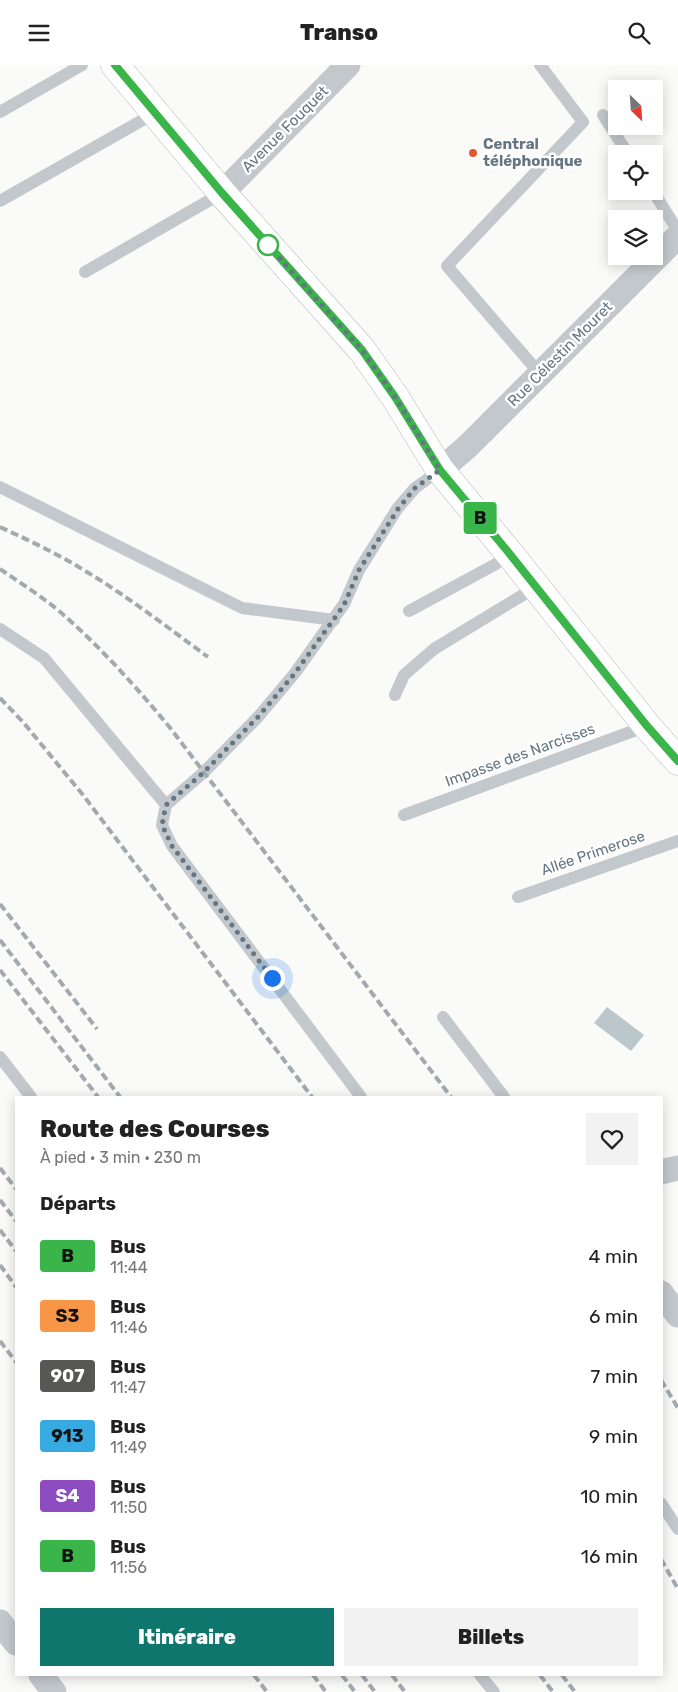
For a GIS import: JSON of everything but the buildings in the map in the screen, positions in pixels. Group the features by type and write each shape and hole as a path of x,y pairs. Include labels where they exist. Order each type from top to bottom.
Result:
{"street":[{"name":"Avenue Fouquet","path":"222,193 348,65"},
{"path":"120,66 155,113 222,193 362,350 395,397 440,470 647,726 674,748"},
{"name":"Rue Célestin Mouret","path":"440,470 467,447 678,235"},
{"path":"663,1172 678,1168"},
{"path":"663,1296 678,1315"},
{"path":"0,1622 15,1642"},
{"path":"42,1676 54,1692"}],"lane":[{"path":"0,112 82,65"},
{"path":"540,65 582,122 447,265 540,374"},
{"path":"0,201 155,113"},
{"path":"603,115 622,145"},
{"path":"85,272 222,193"},
{"path":"658,200 678,231"},
{"path":"359,1096 172,846 162,825 166,805 203,773 258,717 295,673 344,605 359,570 398,509 415,488 440,470"},
{"path":"0,487 242,609 334,620"},
{"path":"409,611 496,564 509,553"},
{"path":"394,695 404,675 434,649 536,587"},
{"path":"0,629 44,658 166,805"},
{"name":"Impasse des Narcisses","path":"404,815 647,726"},
{"name":"Allée Primerose","path":"518,897 678,841"},
{"path":"443,1017 503,1096"},
{"path":"0,1057 30,1096"},
{"path":"663,1506 678,1529"},
{"path":"481,1676 494,1692"}],"shaded area":[{"path":"607,1007 644,1035 631,1051 594,1023"}],"railway":[{"path":"0,527 52,552 98,579 146,611 208,657"},
{"path":"0,569 66,617 107,657 159,714 450,1096"},
{"path":"0,698 23,722 83,795 311,1096"},
{"path":"0,904 97,1029"},
{"path":"0,940 119,1096"},
{"path":"0,970 97,1096"},
{"path":"0,1168 15,1188"},
{"path":"0,1200 15,1220"},
{"path":"0,1230 15,1250"},
{"path":"0,1265 15,1286"},
{"path":"0,1341 15,1361"},
{"path":"663,1383 678,1408"},
{"path":"663,1563 678,1589"},
{"path":"255,1676 267,1692"},
{"path":"314,1676 326,1692"},
{"path":"343,1676 355,1692"},
{"path":"363,1676 375,1692"},
{"path":"393,1676 405,1692"},
{"path":"541,1676 553,1692"},
{"path":"563,1676 575,1692"}],"bus line":[{"name":"B","path":"115,65 222,193 362,350 395,397 440,470 647,726 678,761"}],"place":[{"name":"Central téléphonique","path":"473,153"}],"route":[{"path":"268,245 362,350 395,397 440,470 415,488 398,509 359,570 344,605 295,673 258,717 203,773 166,805 162,825 172,846 272,978"}]}
